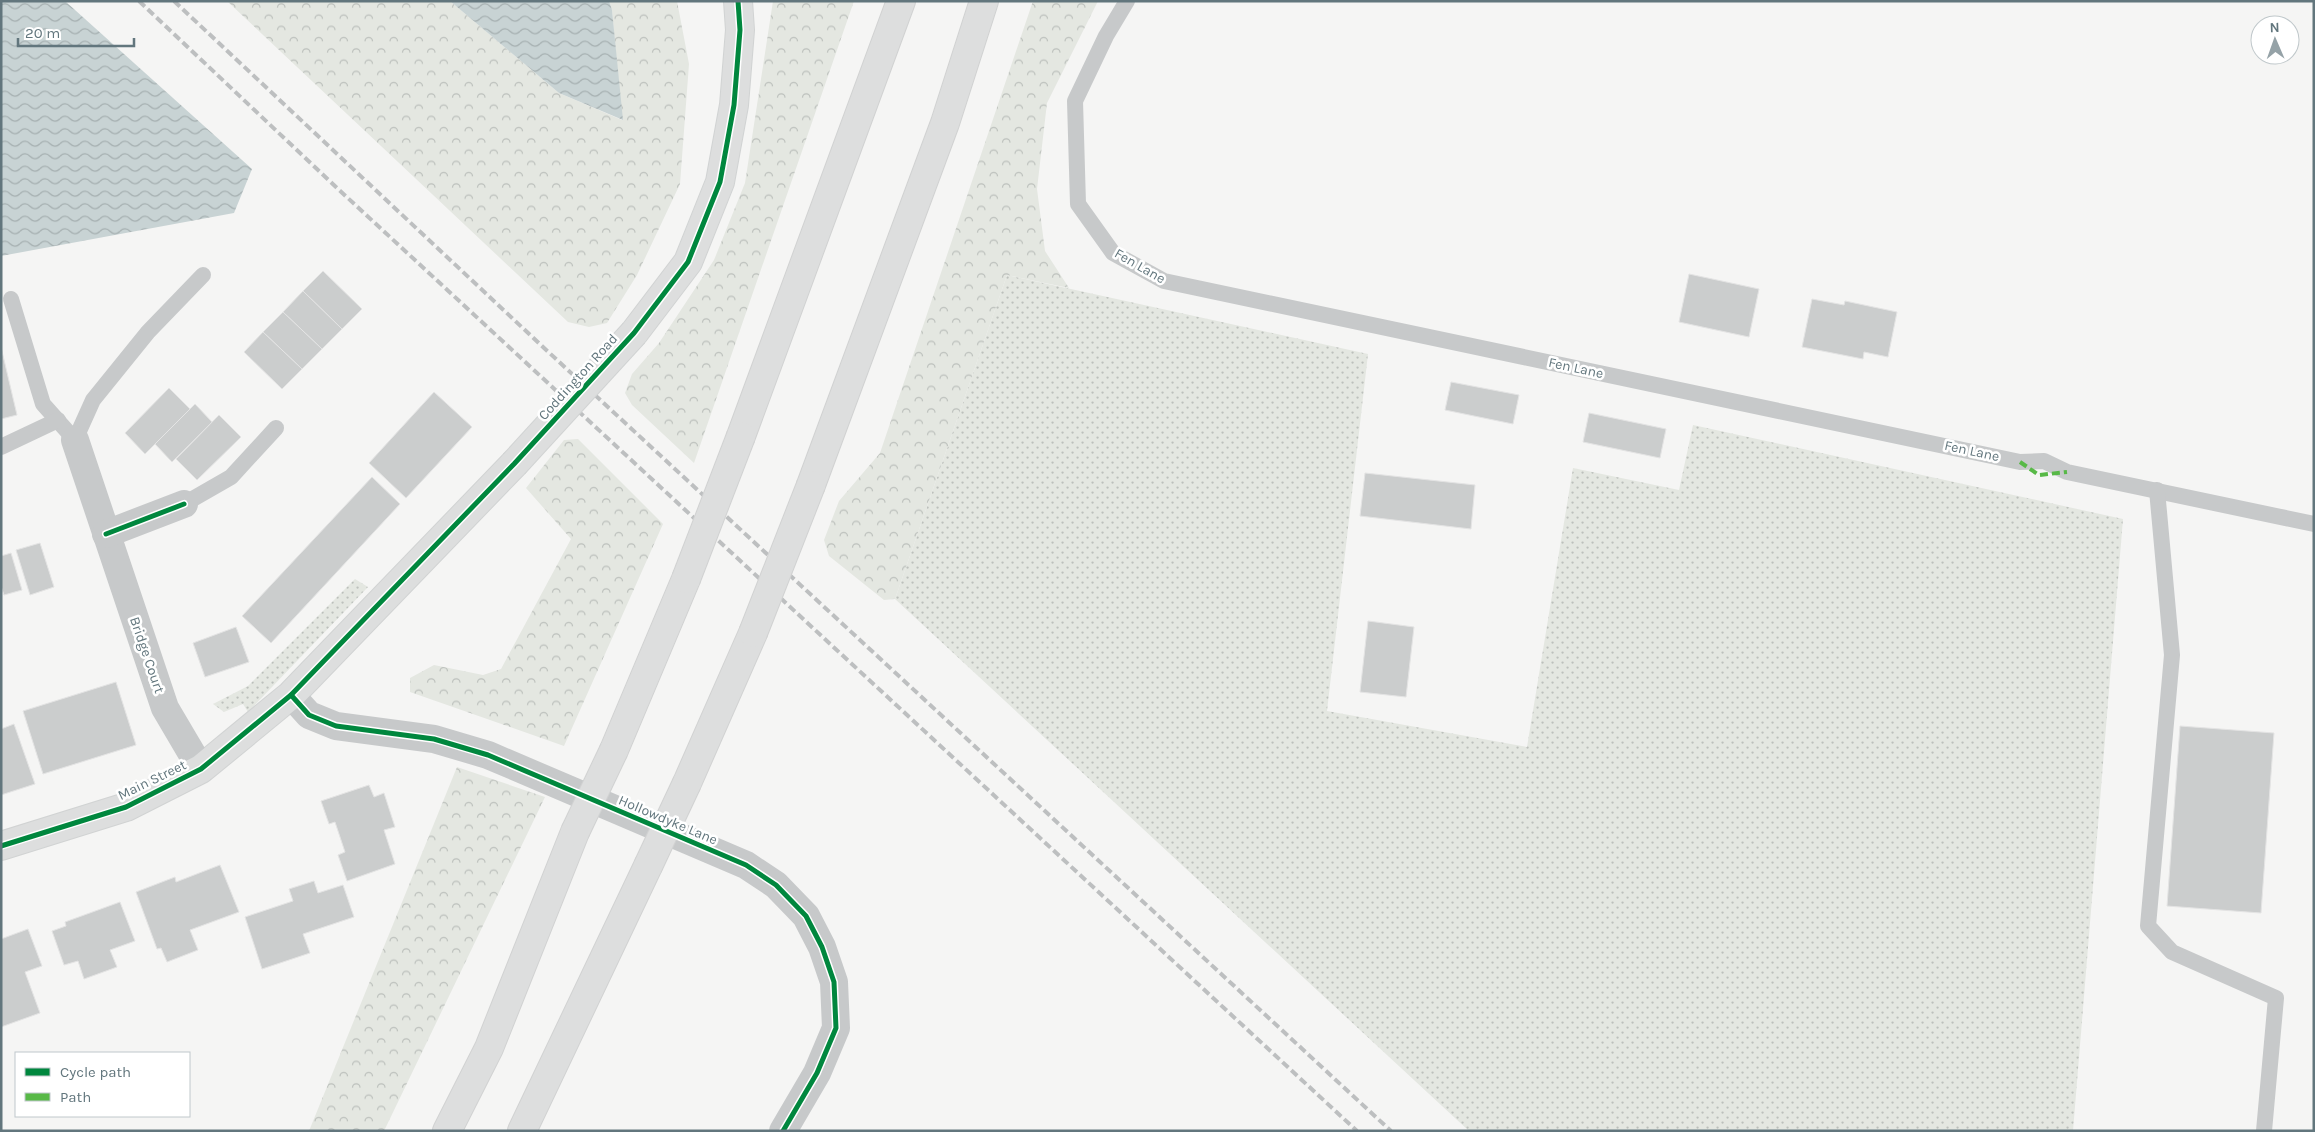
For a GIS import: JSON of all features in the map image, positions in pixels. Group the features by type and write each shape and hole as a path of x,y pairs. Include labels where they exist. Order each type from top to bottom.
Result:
{"main road":[{"name":"Coddington Road","path":"291,695 514,464 634,333 688,262 720,182 734,105 740,30 738,1"},
{"path":"447,1131 488,1048 575,832 614,750 686,579 741,436 901,1"},
{"path":"522,1131 687,784 753,633 811,485 945,122 984,1"},
{"name":"Main Street","path":"1,846 126,807 201,769 291,695"}],"street":[{"name":"Bridge Court","path":"67,430 106,534 165,708 201,769"},
{"path":"106,534 184,504"},
{"name":"Hollowdyke Lane","path":"291,695 309,715 336,726 434,739 488,755 746,865 776,885 806,916 822,947 834,982 836,1028 817,1073 783,1131"}],"lane":[{"name":"Fen Lane","path":"1127,1 1106,36 1075,101 1078,204 1113,253 1164,281 2020,462 2044,461 2067,472 2314,524"},
{"path":"1,447 67,430 148,332 203,276"},
{"path":"11,299 43,404 67,430"},
{"path":"184,504 231,477 276,428"},
{"path":"2157,490 2172,654 2148,926 2172,952 2276,998 2264,1131"}],"green space":[{"path":"227,1 450,1 559,93 622,120 612,10 609,1 677,1 689,64 680,184 637,275 607,323 589,327 568,322"},
{"path":"773,1 854,1 694,463 632,405 625,393 632,374 659,343 714,260 745,183"},
{"path":"1033,1 1098,1 1047,103 1037,189 1045,251 1069,288 1007,275 895,599 884,600 829,556 824,540 839,501 880,453"},
{"path":"1007,275 1368,354 1327,711 1527,747 1573,468 1679,490 1693,425 2123,519 2073,1131 1469,1131 895,599"},
{"path":"578,439 663,524 564,746 410,692 410,678 434,665 483,675 501,669 571,539 526,488 564,440"},
{"path":"355,579 368,587 248,712 243,704 224,712 213,704 248,686"},
{"path":"457,767 545,797 384,1131 309,1131"}],"water":[{"path":"1,1 65,1 252,169 234,213 1,256"},
{"path":"450,1 609,1 612,10 623,120 559,93"}],"building":[{"path":"323,271 362,309 342,329 303,291"},
{"path":"1689,274 1759,289 1749,337 1679,322"},
{"path":"303,291 342,329 322,349 283,312"},
{"path":"1812,299 1844,305 1845,301 1897,312 1888,357 1864,352 1863,359 1802,347"},
{"path":"283,312 322,349 302,369 263,332"},
{"path":"263,332 302,369 282,389 244,352"},
{"path":"1,347 17,415 1,419"},
{"path":"1451,382 1519,395 1513,424 1445,410"},
{"path":"169,388 190,409 145,454 125,433"},
{"path":"434,392 472,427 406,498 369,463"},
{"path":"195,404 212,422 172,462 155,444"},
{"path":"1589,413 1666,429 1660,458 1583,442"},
{"path":"219,415 241,437 197,480 176,459"},
{"path":"1365,473 1475,485 1471,529 1360,516"},
{"path":"372,477 400,504 271,643 242,616"},
{"path":"40,543 54,587 30,595 16,550"},
{"path":"11,553 22,590 4,595 1,586 1,556"},
{"path":"1368,621 1414,627 1406,697 1360,692"},
{"path":"236,627 249,662 205,677 193,643"},
{"path":"116,682 136,745 43,774 23,711"},
{"path":"14,724 35,784 1,795 1,729"},
{"path":"2180,726 2274,733 2261,913 2167,906"},
{"path":"369,785 374,797 384,793 395,827 384,830 395,864 347,881 338,855 345,852 335,822 329,824 321,801"},
{"path":"220,865 239,912 190,930 198,950 167,962 161,948 157,949 136,892 175,877 176,882"},
{"path":"314,881 318,893 343,885 354,917 303,934 310,953 262,969 245,917 293,901 289,889"},
{"path":"120,902 135,941 110,950 117,967 84,979 78,961 64,965 52,931 66,926 65,922"},
{"path":"28,929 42,966 25,972 40,1013 1,1027 1,939"}],"railway":[{"path":"139,1 337,188 1357,1131"},
{"path":"174,1 543,347 1391,1131"}],"marked path":[{"path":"2020,462 2039,475 2067,472"}],"cycle path":[{"path":"1,846 126,807 201,769 291,695 514,464 634,333 688,262 720,182 734,105 740,30 738,1"},
{"path":"106,534 184,504"},
{"path":"291,695 309,715 336,726 434,739 488,755 746,865 776,885 806,916 822,947 834,982 836,1028 817,1073 783,1131"}]}
